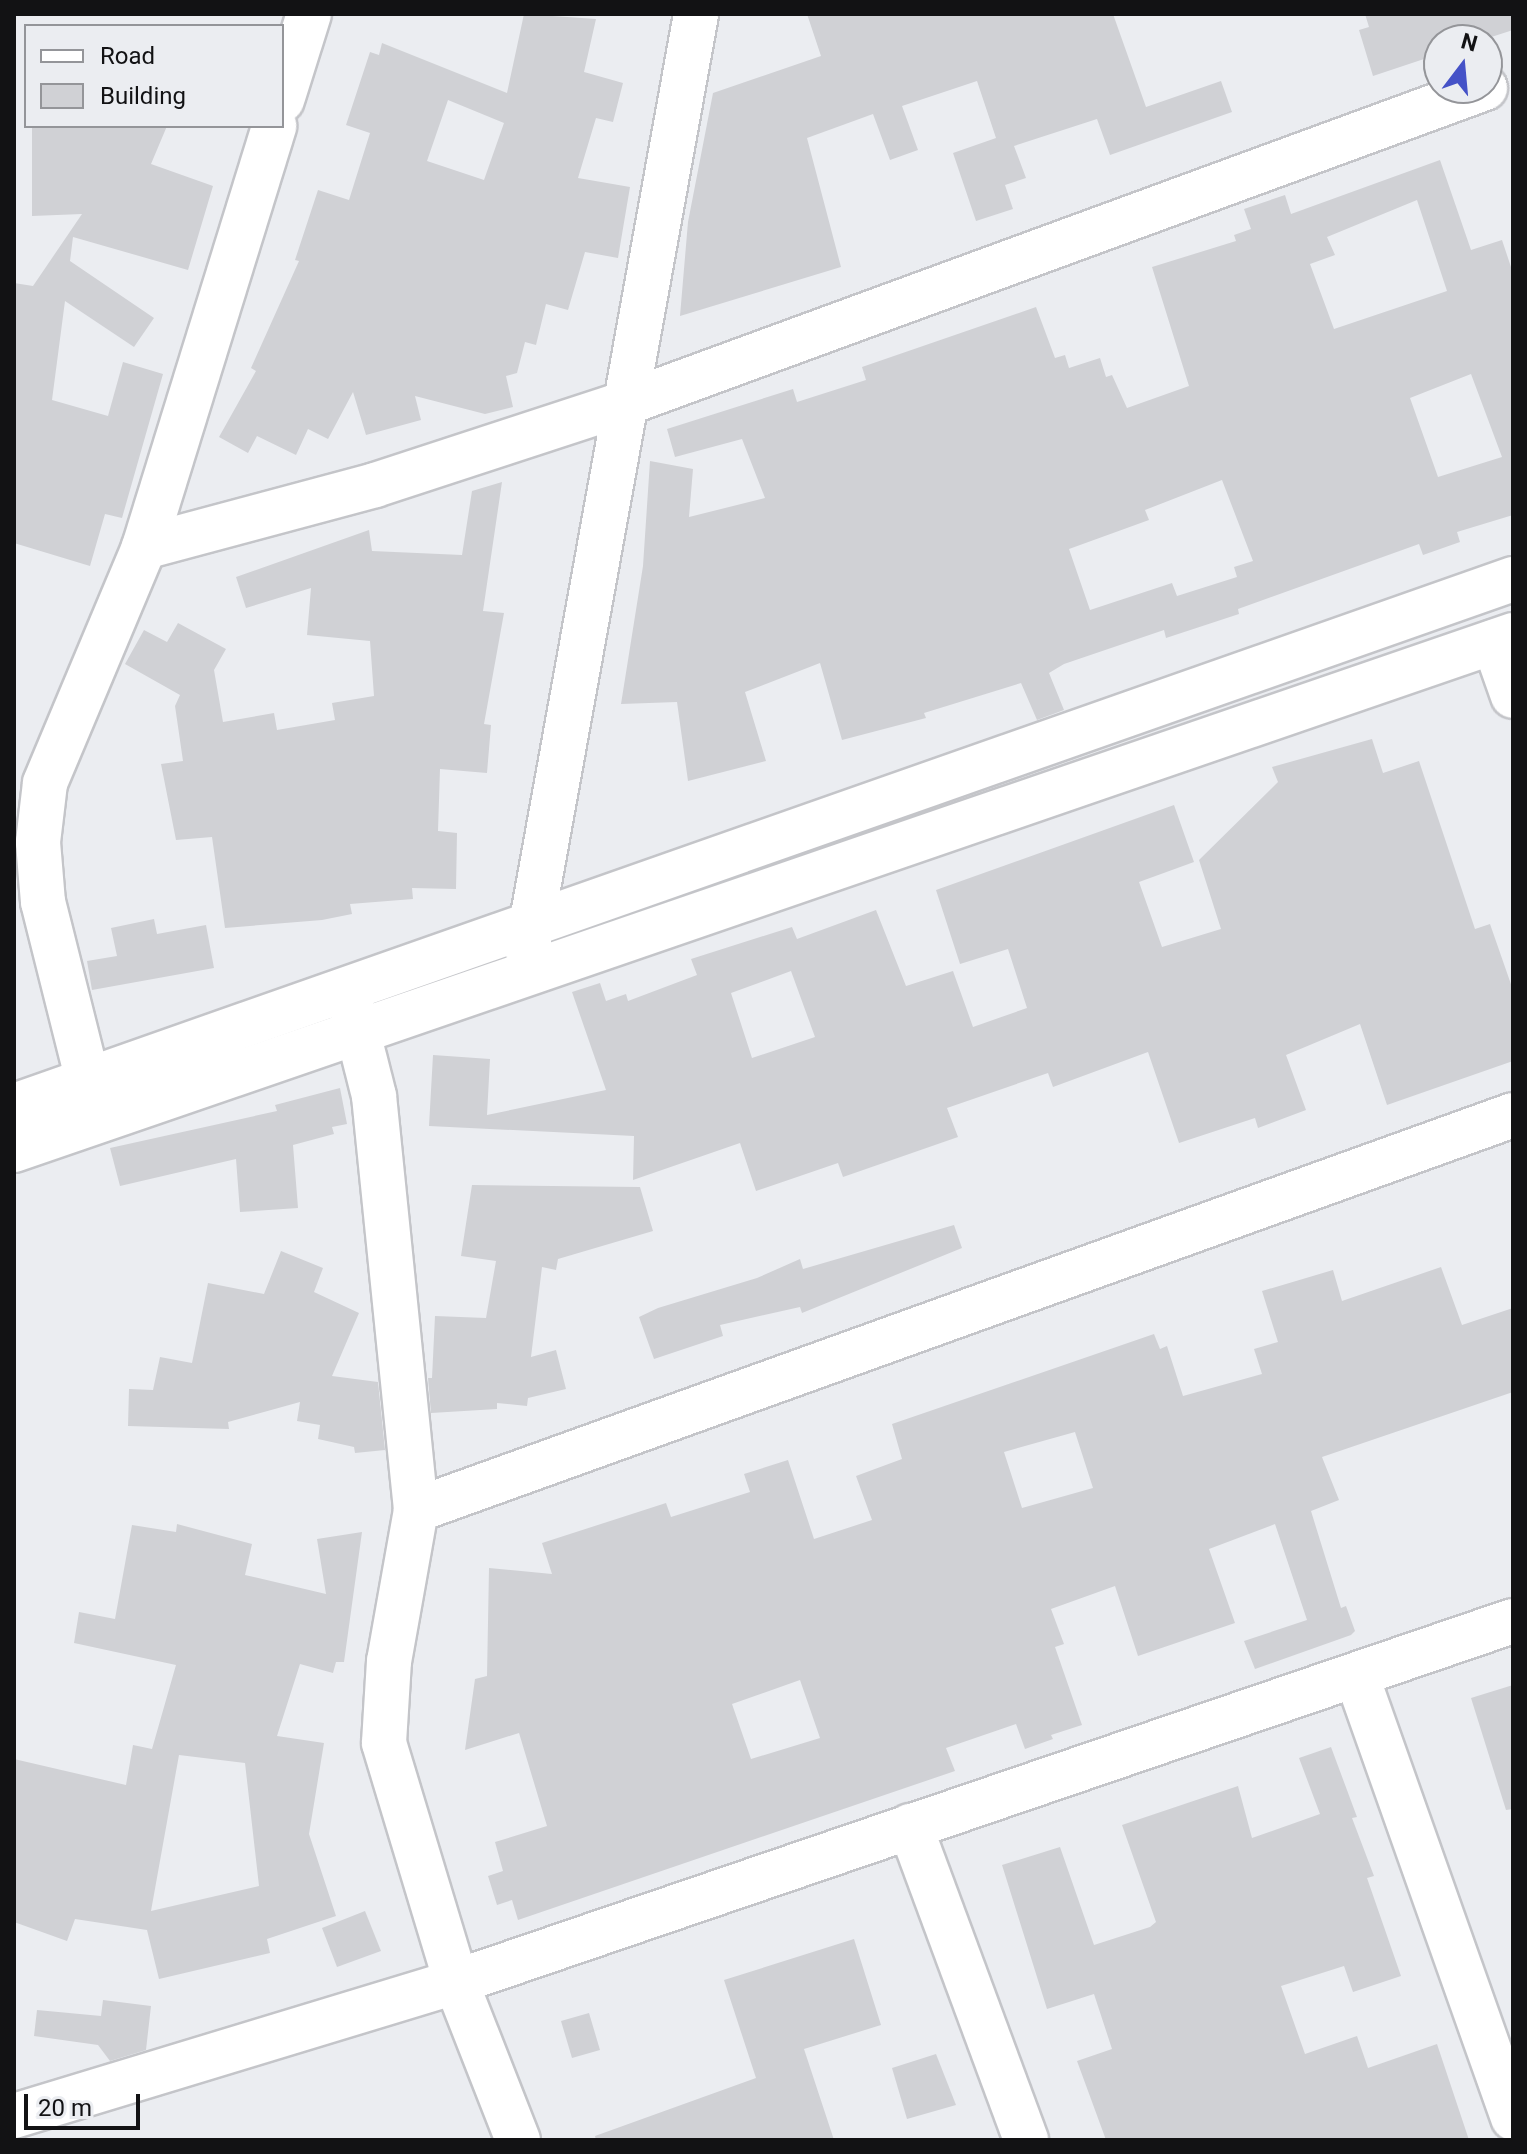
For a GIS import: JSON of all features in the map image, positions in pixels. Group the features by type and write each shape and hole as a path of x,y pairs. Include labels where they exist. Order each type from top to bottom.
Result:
{"street":[{"path":"284,94 309,14"},
{"path":"524,971 696,14"},
{"path":"144,547 375,485 626,403 1442,104"},
{"path":"87,1077 43,902 38,842 45,783 144,547 273,128"},
{"path":"16,1135 87,1077 1513,579"},
{"path":"16,1135 360,1030 524,971 1503,638 1513,696"},
{"path":"344,988 360,1030 393,1258 416,1510 389,1661 384,1743 456,1982 518,2140"},
{"path":"416,1510 1513,1115"},
{"path":"14,2116 456,1982 1357,1677 1513,1621"},
{"path":"1357,1677 1513,2118"},
{"path":"910,1826 1026,2140"}],"building":[{"path":"524,14 596,19 584,72 623,83 613,122 596,118 578,178 630,187 618,258 585,252 568,310 546,304 536,345 525,342 517,373 506,376 513,407 485,414 415,396 421,420 366,435 353,392 328,439 308,429 296,455 257,436 248,453 219,437 256,371 251,368 299,261 295,260 318,190 349,200 370,133 346,125 370,52 379,55 382,43 507,93","holes":["448,100 504,123 484,180 427,161"]},
{"path":"807,14 1113,14 1146,107 1221,81 1232,112 1110,155 1097,119 1014,146 1026,178 1005,185 1013,209 976,221 953,153 996,138 977,81 902,106 918,150 890,160 873,114 807,138 841,267 680,316 688,222 713,93 821,56"},
{"path":"1365,14 1513,14 1513,30 1503,33 1503,24 1423,24 1423,59 1373,76 1359,30 1369,27"},
{"path":"32,128 166,128 151,164 213,186 188,270 73,237 70,261 154,318 134,347 65,301 52,400 108,416 123,362 163,374 122,518 105,514 90,566 14,543 14,283 33,286 82,214 32,216"},
{"path":"1440,160 1471,250 1502,240 1513,273 1513,515 1457,532 1460,542 1423,555 1419,544 1238,609 1239,614 1166,638 1164,630 1064,664 1049,673 1064,710 1037,720 1021,683 924,713 926,718 842,740 820,663 745,692 766,761 688,781 677,702 621,704 643,566 650,461 693,469 689,517 765,498 742,439 675,457 667,429 793,389 797,402 866,380 862,367 1036,307 1055,358 1065,355 1069,368 1100,358 1106,377 1112,375 1127,408 1189,386 1152,267 1236,241 1234,235 1251,229 1244,209 1285,195 1291,214","holes":["1417,200 1447,291 1334,329 1310,264 1335,255 1327,237","1471,374 1502,457 1438,477 1410,398","1222,480 1253,561 1234,567 1237,577 1177,596 1172,583 1090,610 1069,549 1149,520 1145,510"]},
{"path":"502,482 483,611 504,613 484,724 491,725 487,773 440,769 438,831 457,833 456,889 412,888 413,899 350,904 352,914 322,920 225,928 212,837 176,840 161,764 183,761 175,706 180,695 125,664 144,630 167,642 178,623 226,649 214,670 223,722 274,713 277,730 335,720 332,703 374,696 370,641 307,635 311,588 246,608 236,577 369,530 372,551 462,555 472,491"},
{"path":"1372,739 1383,773 1419,761 1475,929 1490,924 1513,990 1513,1061 1387,1105 1360,1024 1286,1055 1306,1110 1258,1128 1255,1118 1179,1143 1148,1052 1053,1087 1048,1073 947,1108 958,1137 843,1177 838,1163 756,1191 740,1143 633,1180 634,1136 429,1126 433,1055 490,1059 487,1115 606,1090 572,992 600,983 606,1001 626,994 628,1001 697,975 691,959 792,927 797,939 876,910 906,986 953,971 973,1027 1027,1008 1008,949 960,964 936,890 1174,805 1194,862 1139,882 1162,947 1221,929 1199,860 1278,782 1272,767","holes":["791,971 815,1037 752,1058 731,993"]},
{"path":"154,919 157,934 206,925 214,968 92,990 87,961 117,956 111,928"},
{"path":"340,1088 347,1124 332,1127 334,1134 293,1145 298,1208 240,1212 236,1159 120,1186 110,1148 277,1111 275,1105"},
{"path":"472,1185 640,1187 653,1231 558,1259 556,1270 542,1267 531,1357 556,1350 566,1389 528,1398 527,1406 497,1403 497,1409 431,1413 428,1378 432,1378 435,1316 486,1318 496,1261 461,1256"},
{"path":"954,1225 962,1248 802,1313 800,1307 720,1325 723,1336 654,1359 639,1317 658,1308 757,1278 800,1259 803,1269"},
{"path":"281,1251 323,1268 314,1292 359,1313 332,1376 378,1382 385,1450 355,1453 354,1447 318,1439 320,1425 297,1421 300,1402 228,1422 229,1429 128,1426 129,1389 153,1390 160,1357 192,1363 208,1283 264,1294"},
{"path":"1441,1267 1462,1325 1513,1308 1513,1392 1322,1457 1339,1500 1311,1511 1341,1608 1346,1606 1355,1631 1351,1635 1255,1669 1244,1641 1307,1620 1275,1524 1209,1549 1235,1623 1138,1656 1115,1586 1051,1609 1064,1644 1055,1647 1082,1725 1051,1735 1053,1739 1025,1749 1016,1724 946,1748 955,1771 518,1920 512,1900 497,1905 488,1876 503,1871 495,1842 547,1826 519,1733 465,1750 475,1679 487,1676 489,1568 552,1574 542,1543 666,1503 671,1517 750,1492 744,1474 788,1460 814,1539 872,1520 856,1476 902,1459 892,1424 1154,1334 1160,1349 1167,1346 1183,1396 1262,1374 1254,1349 1278,1342 1262,1291 1333,1270 1342,1301","holes":["1075,1432 1093,1488 1022,1508 1004,1452","800,1680 820,1738 751,1759 732,1704"]},
{"path":"177,1524 252,1544 245,1575 326,1594 317,1539 362,1532 344,1662 336,1662 333,1673 300,1664 277,1736 324,1743 309,1834 336,1916 267,1939 270,1953 159,1979 147,1930 75,1919 67,1941 14,1922 14,1759 126,1785 133,1745 152,1749 176,1665 74,1643 79,1612 115,1619 132,1525 176,1532","holes":["179,1755 245,1763 259,1886 151,1911"]},
{"path":"1513,1685 1513,1809 1506,1810 1471,1698"},
{"path":"1331,1747 1357,1817 1352,1818 1374,1876 1367,1878 1401,1976 1353,1992 1344,1966 1281,1986 1305,2054 1357,2036 1368,2068 1437,2044 1469,2140 1106,2140 1077,2061 1112,2049 1094,1994 1047,2009 1002,1865 1060,1847 1094,1945 1150,1927 1156,1922 1122,1825 1238,1786 1252,1838 1320,1814 1299,1758"},
{"path":"365,1911 381,1951 337,1967 322,1928"},
{"path":"854,1939 881,2025 804,2049 834,2140 596,2140 595,2136 756,2078 724,1980"},
{"path":"103,2000 151,2006 146,2050 110,2061 98,2045 34,2036 37,2010 101,2016"},
{"path":"589,2013 600,2050 572,2058 561,2021"},
{"path":"936,2054 956,2105 907,2119 892,2068"}]}
